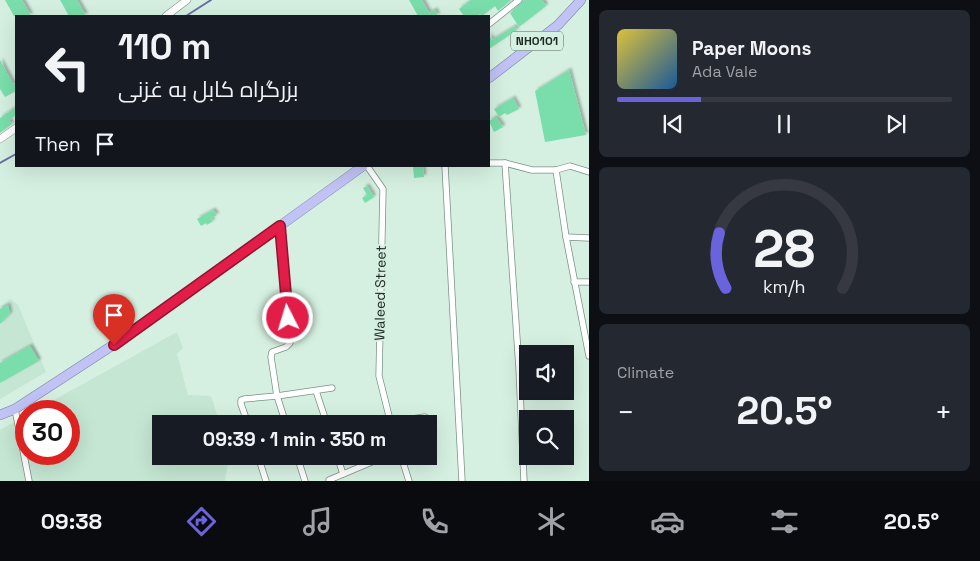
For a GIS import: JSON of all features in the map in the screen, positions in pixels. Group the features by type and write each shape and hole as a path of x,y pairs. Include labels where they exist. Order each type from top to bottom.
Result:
{"highway":[{"name":"NH0101","path":"490,77 558,25 581,0"},
{"path":"29,400 130,334 362,167"},
{"path":"0,415 15,409"}],"street":[{"path":"167,15 187,0"},
{"path":"490,23 520,0"},
{"path":"0,139 15,129"},
{"path":"490,163 505,164 532,170 556,170 570,166 589,172"},
{"path":"505,164 519,368 524,481"},
{"name":"Waleed Street","path":"368,167 383,189 379,376 388,415"},
{"path":"445,167 462,481"},
{"path":"556,170 566,237 574,282 586,330 589,356"},
{"path":"280,226 290,343 272,352 271,357 277,396 283,415"},
{"path":"566,237 589,238"},
{"path":"574,282 589,282"},
{"path":"245,415 241,400 244,399 332,388"},
{"path":"316,391 324,415"},
{"path":"26,465 29,481"},
{"path":"261,465 266,481"},
{"path":"300,465 305,481"},
{"path":"340,465 343,474"},
{"path":"329,480 364,465"},
{"path":"404,465 409,481"}],"shaded area":[{"path":"10,299 18,305 46,372 0,399 0,307"},
{"path":"177,332 183,348 177,354 188,395 211,396 217,415 152,415 152,465 228,465 225,481 0,481 0,430 15,422 15,465 80,465 80,400 54,400"}],"building":[{"path":"5,0 22,0 30,15 14,16"},
{"path":"60,0 77,0 85,15 68,15"},
{"path":"409,0 422,0 429,13 435,10 438,15 417,15"},
{"path":"471,0 510,0 498,11 495,6 483,15 463,15 459,9"},
{"path":"524,0 542,0 546,6 519,27 510,13"},
{"path":"515,26 517,30 490,48 490,37 492,40"},
{"path":"0,60 13,84 15,83 15,92 5,97 0,89"},
{"path":"569,70 586,135 545,142 535,91"},
{"path":"513,98 519,109 499,117 494,109"},
{"path":"15,108 15,116 9,120 12,124 0,133 0,118"},
{"path":"496,117 503,127 494,132 490,120"},
{"path":"413,167 423,167 424,177 414,178"},
{"path":"367,186 374,197 365,203 362,198 367,195 363,188"},
{"path":"213,210 217,215 211,218 213,221 201,226 197,219"},
{"path":"8,305 10,314 0,324 0,309"},
{"path":"30,346 39,361 0,383 0,363"}],"waterway":[{"path":"188,15 211,0"},
{"path":"0,163 15,155"}],"route":[{"path":"114,345 280,226 288,318"}]}
